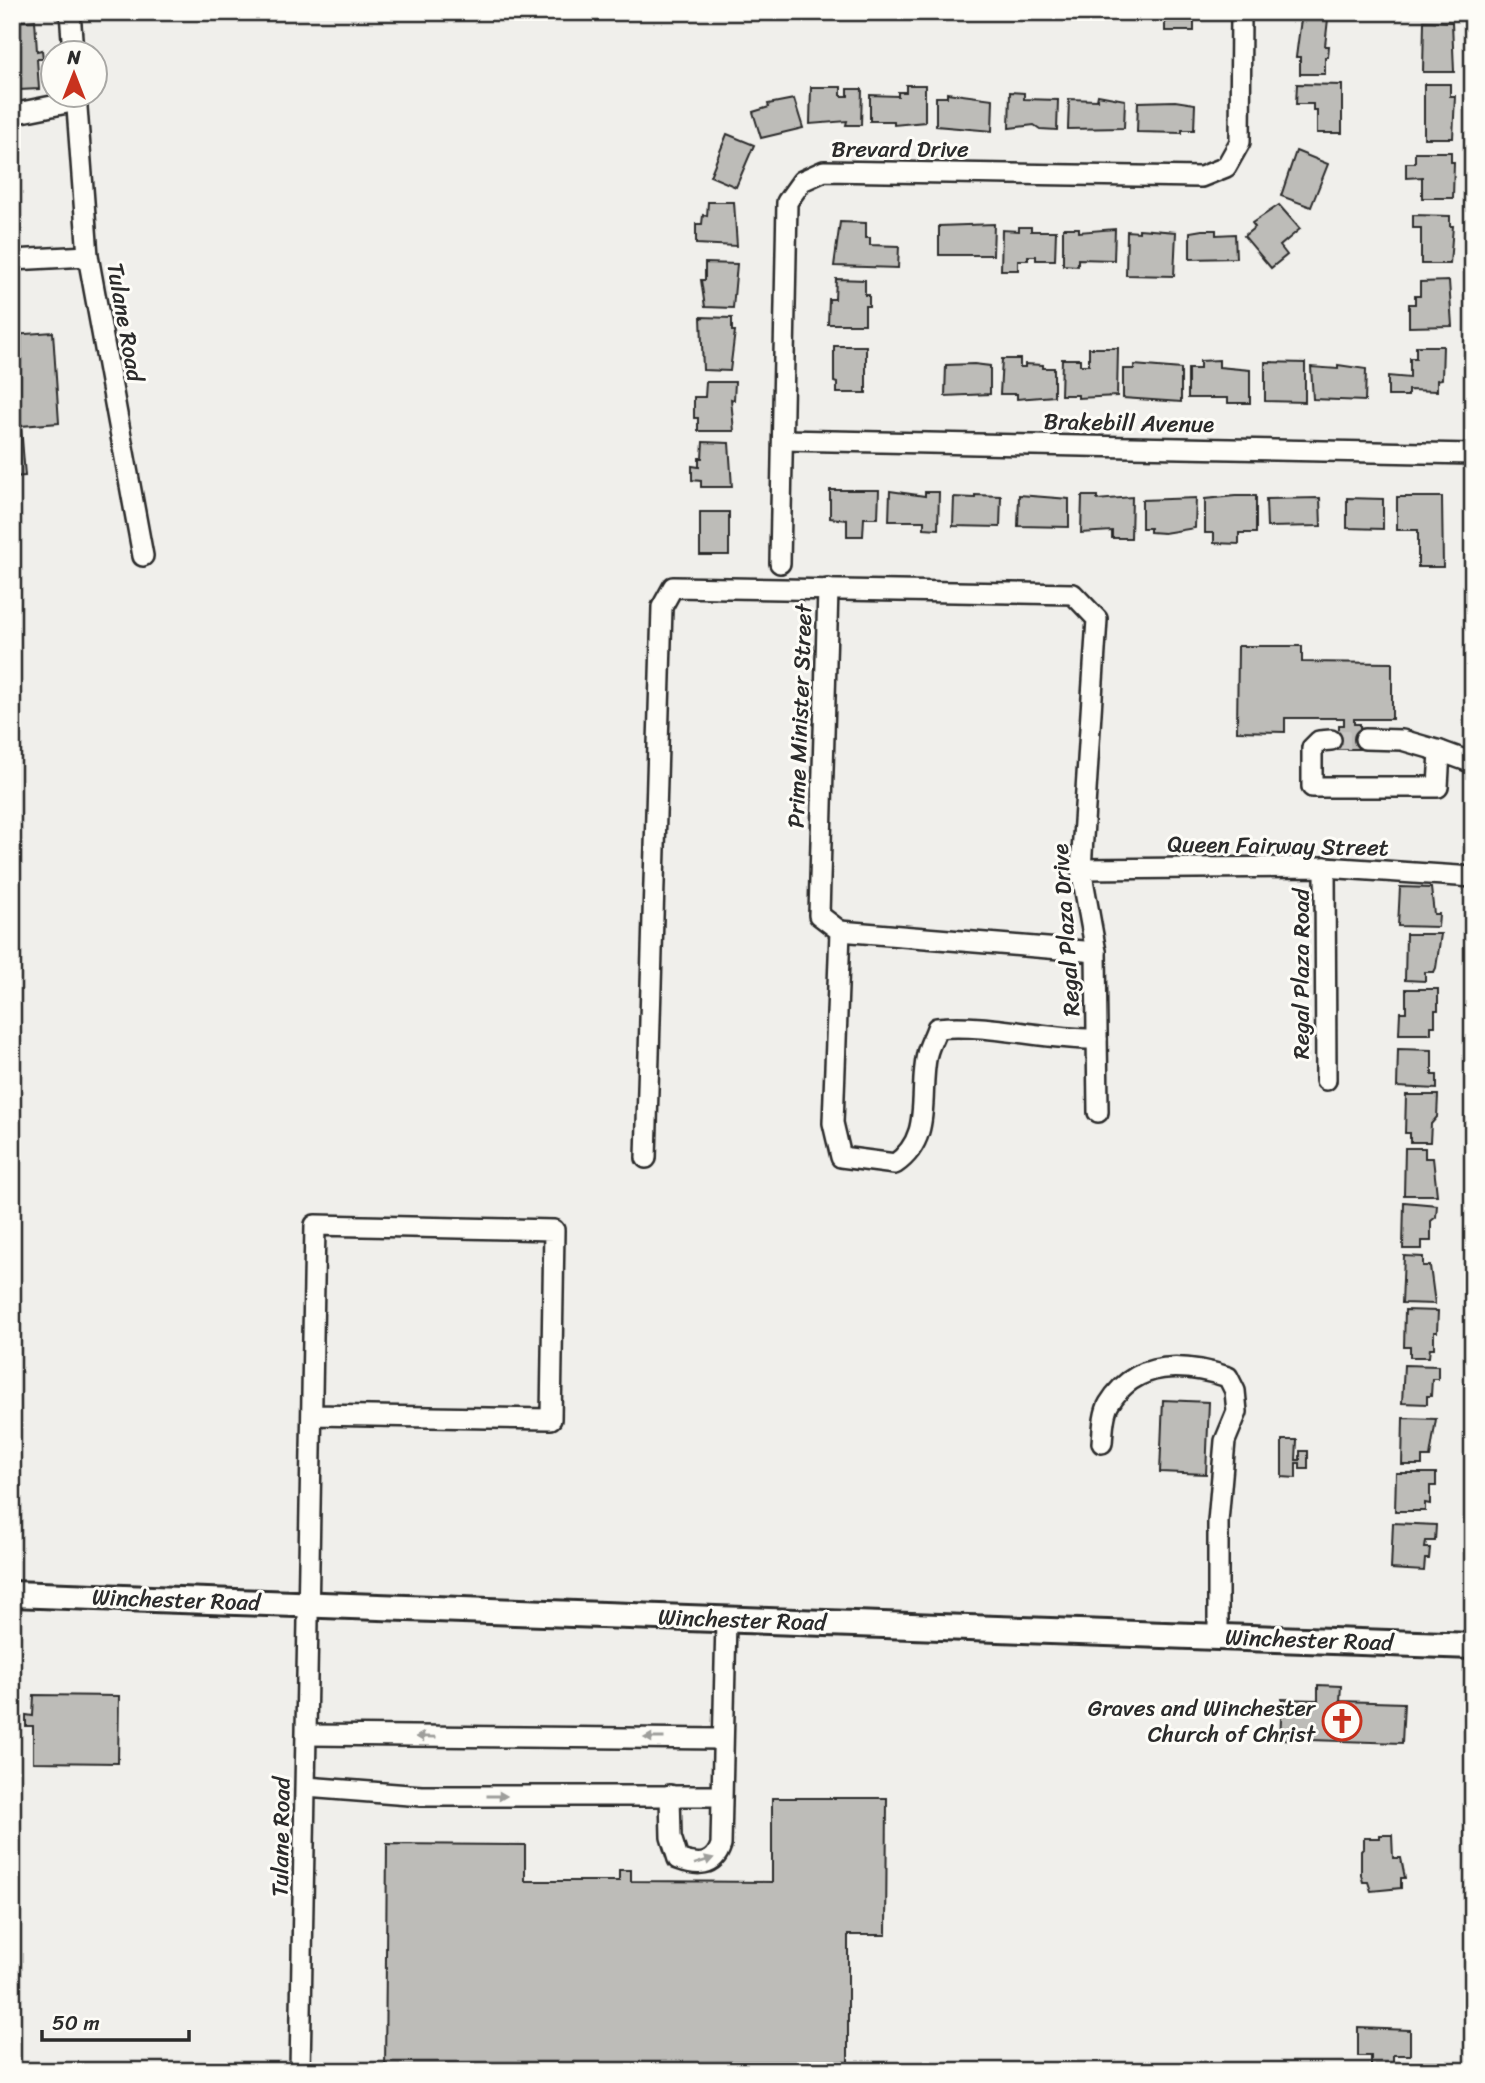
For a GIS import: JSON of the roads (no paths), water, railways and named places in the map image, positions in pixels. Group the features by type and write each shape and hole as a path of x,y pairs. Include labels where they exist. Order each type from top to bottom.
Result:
{"main road":[{"name":"Winchester Road","path":"12,1594 1473,1646"}],"street":[{"path":"70,12 72,38"},
{"name":"Brevard Drive","path":"780,562 787,202 802,181 824,171 1201,177 1226,167 1240,142 1241,12"},
{"path":"12,114 38,108"},
{"name":"Tulane Road","path":"78,108 88,256 143,556"},
{"path":"12,260 88,256"},
{"name":"Brakebill Avenue","path":"783,440 1473,454"},
{"name":"Prime Minister Street","path":"646,1158 662,607 673,587 828,589 818,915 840,931"},
{"name":"Regal Plaza Drive","path":"828,589 1073,593 1097,619 1081,869 1096,952 1098,1112"},
{"path":"1365,739 1402,740 1473,763"},
{"path":"1331,740 1319,741 1312,748 1312,787 1438,787 1440,751"},
{"name":"Queen Fairway Street","path":"1081,869 1325,867 1473,877"},
{"name":"Regal Plaza Road","path":"1325,867 1326,1080"},
{"path":"1096,952 840,931 833,1123 841,1157 895,1164 906,1156 922,1131 927,1055 937,1028 957,1026 1065,1040 1097,1039"},
{"name":"Tulane Road","path":"300,2071 311,1605 314,1225 554,1230 551,1419 313,1415"},
{"path":"1102,1443 1108,1405 1133,1380 1162,1366 1192,1367 1228,1377 1235,1391 1237,1412 1225,1441 1218,1522 1218,1637"},
{"path":"670,1796 673,1848 678,1859 694,1865 708,1863 717,1856 721,1845 726,1620"},
{"path":"308,1735 722,1739"},
{"path":"306,1787 422,1796 720,1796"}],"tunnel":[{"path":"1331,740 1365,739"}],"place":[{"name":"Graves and Winchester Church of Christ","path":"1342,1721"}]}
